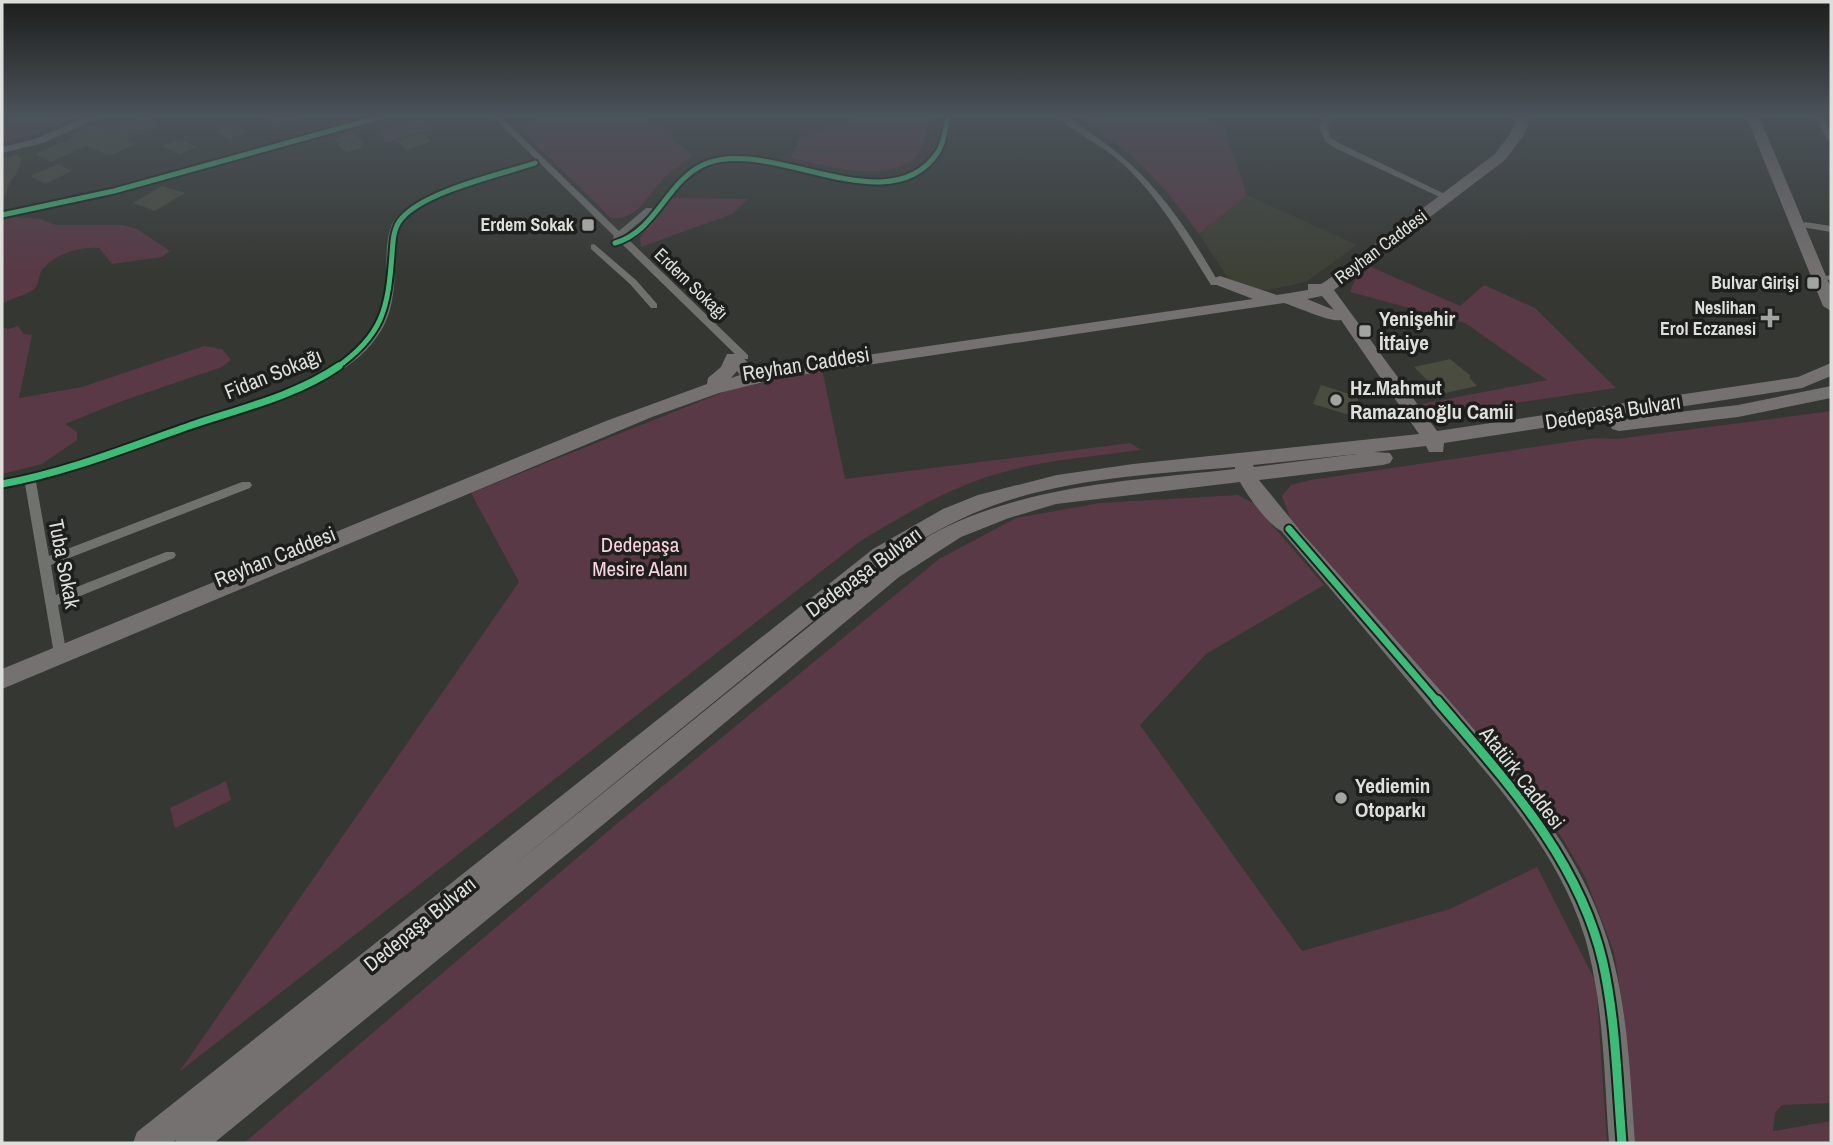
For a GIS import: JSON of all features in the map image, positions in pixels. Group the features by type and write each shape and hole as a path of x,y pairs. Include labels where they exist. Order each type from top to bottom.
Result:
{"main road":[{"name":"Reyhan Caddesi","path":"2,667 60,650 661,408 746,366 792,364 1193,307 1278,298 1318,289 1344,275 1467,169"},
{"name":"Reyhan Caddesi","path":"1318,289 1442,193 1480,169"},
{"path":"1773,169 1831,306"},
{"path":"1783,169 1831,279"},
{"path":"1344,275 1343,298 1352,323 1428,443"},
{"path":"1217,282 1252,294 1316,307 1334,317"},
{"path":"746,366 1230,304 1217,282"},
{"path":"1193,307 1206,298 1217,282"},
{"path":"1318,289 1352,323"},
{"path":"1318,289 1334,317 1411,417 1438,427 1478,432"},
{"name":"Reyhan Caddesi","path":"2,679 60,650 663,400 714,382 746,366"},
{"name":"Dedepaşa Bulvarı","path":"148,1143 902,539 951,513 1030,485 1091,475 1308,468 1478,432 1802,382 1831,369"},
{"name":"Dedepaşa Bulvarı","path":"190,1143 913,556 975,523 1056,497 1127,486 1213,480 1250,470 1388,444 1428,443 1738,411 1831,392"},
{"path":"1738,411 1831,403"},
{"path":"1388,444 1403,432 1411,417"},
{"path":"1270,503 1277,488 1308,468"},
{"path":"1250,470 1289,529"},
{"path":"1213,480 1242,489 1270,503"}],"street":[{"path":"3,211 114,191 187,169"},
{"name":"Fidan Sokağı","path":"2,484 30,480 91,461 290,389 337,366 370,340 383,317 387,305 395,230 404,216 438,195 515,169"},
{"name":"Erdem Sokağı","path":"542,169 746,366"},
{"name":"Erdem Sokağı","path":"551,169 606,223 620,242"},
{"path":"620,242 685,169"},
{"path":"601,256 620,242 637,235 687,175 695,169"},
{"path":"791,169 843,180 889,179 918,169"},
{"path":"816,169 852,177 873,177 907,169"},
{"path":"1132,169 1144,181 1217,282"},
{"path":"1139,169 1176,212 1217,282"},
{"path":"1390,169 1442,193"},
{"path":"1394,169 1442,193"},
{"path":"606,223 621,225 637,221"},
{"path":"1805,225 1831,229"},
{"path":"594,247 601,256 634,282 654,306"},
{"name":"Tuba Sokak","path":"30,480 60,650"},
{"path":"44,564 246,485"},
{"name":"Atatürk Caddesi","path":"1289,529 1509,784 1549,838 1577,890 1596,937 1610,995 1622,1143"},
{"path":"52,602 170,555"}],"shaded area":[{"path":"1247,195 1357,245 1306,282 1268,290 1248,288 1228,278 1199,234"}],"green space":[{"path":"561,169 674,169 635,212 620,218 611,218"},
{"path":"845,169 889,169 880,171"},
{"path":"1145,169 1238,169 1247,195 1199,234"},
{"path":"672,198 748,199 732,214 641,247 640,238"},
{"path":"2,216 40,219 56,225 123,225 137,229 170,251 162,257 112,264 99,248 68,252 47,264 33,290 2,304"},
{"path":"1369,266 1460,306 1484,285 1535,308 1616,388 1489,407 1427,411 1421,404 1547,380 1465,323 1350,292 1356,277"},
{"path":"18,326 24,334 32,335 19,398 82,387 204,346 222,349 231,360 222,367 122,401 65,424 77,432 77,440 42,464 2,474 2,327 8,329"},
{"name":"Dedepaşa Mesire Alanı","path":"822,369 845,479 1130,443 1141,450 1048,462 993,475 941,496 859,542 179,1072 519,582 471,493 726,391"},
{"path":"1831,411 1831,1103 1782,1105 1775,1113 1773,1131 1831,1121 1831,1143 1633,1143 1624,1013 1614,952 1585,877 1533,797 1319,553 1290,518 1282,496 1291,485 1310,480 1595,438 1616,439"},
{"path":"1238,495 1253,503 1324,585 1206,654 1140,725 1302,951 1450,909 1537,867 1596,982 1607,1143 244,1143 613,827 939,559 1016,518 1100,503"},
{"path":"226,781 231,800 175,828 170,808"}],"building":[{"path":"2,169 19,169 11,180 2,203"},
{"path":"46,169 72,171 45,184 30,176"},
{"path":"162,186 185,193 155,211 133,203"},
{"path":"1450,359 1471,376 1469,377 1477,386 1441,394 1414,367"},
{"name":"Hz.Mahmut Ramazanoğlu Camii","path":"1321,385 1359,397 1352,416 1313,404"}],"cycle path":[{"path":"2,215 114,191 192,169"},
{"path":"2,484 97,460 261,402 334,369 355,355 378,329 386,307 395,230 403,217 438,195 515,169"},
{"path":"615,243 630,239 642,229 676,187 696,169"},
{"path":"797,169 869,181 897,179 922,169"},
{"path":"1289,529 1508,784 1530,812 1568,872 1584,904 1603,963 1614,1040 1622,1143"}],"place":[{"name":"Erdem Sokak","path":"588,225"},
{"name":"Bulvar Girişi","path":"1813,283"},
{"name":"Neslihan Erol Eczanesi","path":"1770,318"},
{"name":"Yenişehir İtfaiye","path":"1365,331"},
{"name":"Hz.Mahmut Ramazanoğlu Camii","path":"1336,400"},
{"name":"Yediemin Otoparkı","path":"1341,798"}]}
